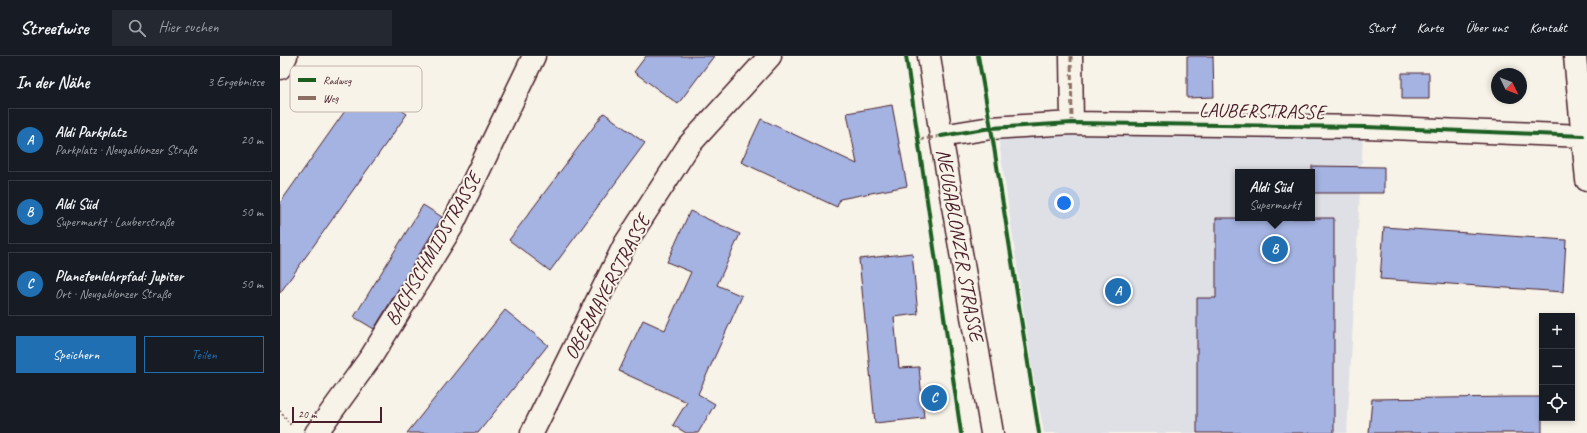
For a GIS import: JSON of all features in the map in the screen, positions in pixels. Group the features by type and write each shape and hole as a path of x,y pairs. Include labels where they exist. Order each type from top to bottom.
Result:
{"street":[{"path":"280,68 286,56"},
{"name":"BACHSCHMIDSTRASSE","path":"316,433 371,357 450,228 534,56"},
{"name":"OBERMAYERSTRASSE","path":"532,433 625,244 688,145 770,56"},
{"name":"NEUGABLONZER STRASSE","path":"929,56 941,136 992,433"},
{"path":"1071,56 1072,123"},
{"path":"1575,56 1587,180"},
{"name":"LAUBERSTRASSE","path":"941,136 991,128 1072,123 1366,127 1583,136"}],"path":[{"path":"280,412 294,428"}],"shaded area":[{"path":"1069,129 1363,136 1347,433 1044,433 1031,363 998,135"}],"building":[{"path":"646,56 714,56 678,104 634,72"},
{"path":"1187,56 1213,56 1214,97 1187,98"},
{"path":"1402,73 1429,73 1429,99 1402,99"},
{"path":"892,105 907,186 840,199 837,207 741,162 761,119 857,164 847,113"},
{"path":"344,112 404,112 407,114 280,293 280,203"},
{"path":"604,113 645,143 550,271 509,240"},
{"path":"1312,166 1384,167 1384,193 1315,193 1315,169 1312,169"},
{"path":"423,205 442,217 374,329 354,317"},
{"path":"690,211 740,234 717,285 742,296 698,394 715,404 698,433 686,433 673,425 687,402 619,371 643,320 665,330 691,272 667,262"},
{"path":"1216,218 1235,218 1235,221 1315,221 1315,218 1334,218 1334,433 1197,433 1197,298 1216,298"},
{"path":"1384,227 1566,240 1563,292 1380,279"},
{"path":"912,253 918,314 894,317 899,368 919,367 924,418 875,423 859,259"},
{"path":"505,310 548,345 478,433 407,433"},
{"path":"1539,397 1539,421 1542,421 1542,433 1369,433 1372,399"}],"marked path":[{"path":"1071,56 1072,123"},
{"path":"918,140 941,136"}],"cycle path":[{"path":"906,56 961,433"},
{"path":"978,56 991,128 1039,433"},
{"path":"941,136 991,128 1072,123 1366,127 1583,136"}],"place":[{"name":"Aldi Süd","path":"1275,249"},
{"name":"Aldi Parkplatz","path":"1118,291"},
{"name":"Planetenlehrpfad: Jupiter","path":"934,398"}]}
